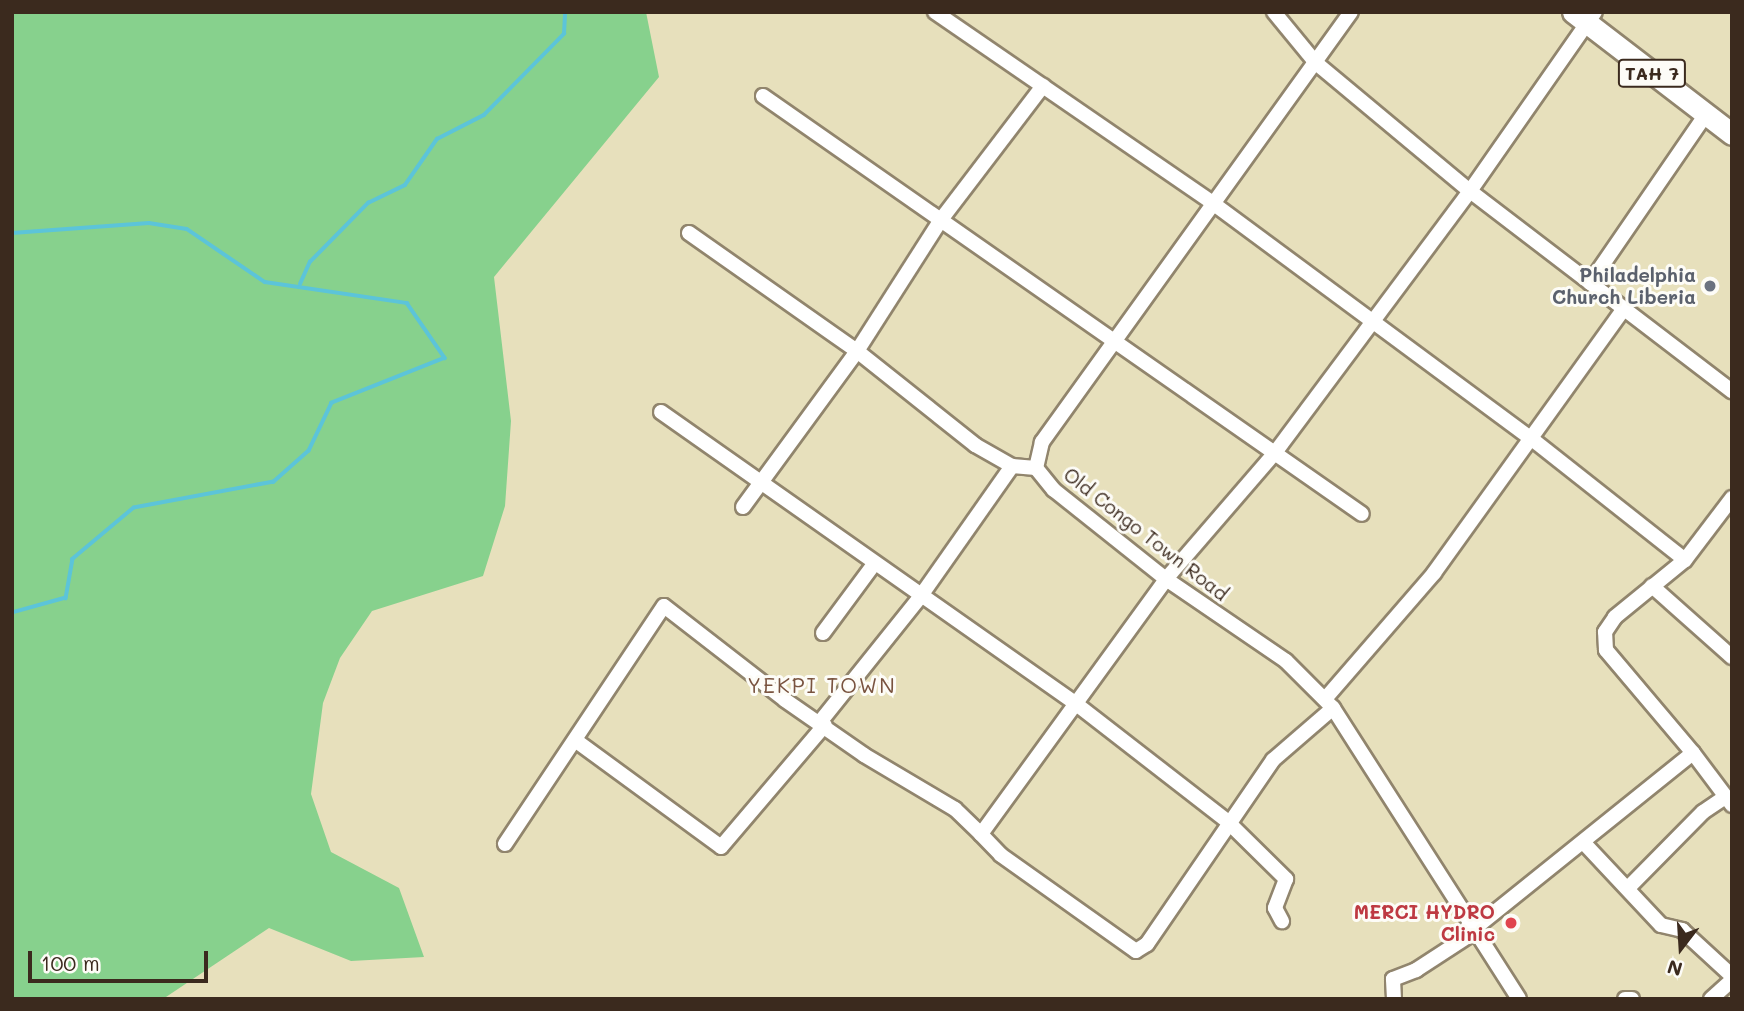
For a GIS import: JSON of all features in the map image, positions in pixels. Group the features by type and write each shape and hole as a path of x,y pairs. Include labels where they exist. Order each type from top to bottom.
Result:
{"highway":[{"name":"TAH 7","path":"1585,16 1732,134"}],"street":[{"path":"935,12 1214,204 1532,439 1685,560"},
{"path":"1274,12 1315,62 1470,191 1732,391"},
{"name":"Old Congo Town Road","path":"1351,12 1042,442 1036,468 1054,490 1166,579 1286,661 1329,704 1471,929 1519,999"},
{"path":"981,834 1166,579 1274,454 1470,191 1585,16"},
{"path":"743,507 857,351 940,221 1043,86"},
{"path":"763,96 940,221 1115,339 1362,514"},
{"path":"1590,283 1706,114"},
{"path":"689,233 857,351 975,445 1012,466 1036,468"},
{"path":"505,844 664,606 863,755 955,809 1001,855 1136,951 1147,944 1227,821 1273,760 1329,704 1434,573 1623,310"},
{"path":"661,412 762,480 920,597 1075,703 1227,821 1286,879 1275,908 1282,921"},
{"path":"575,740 721,847 920,597 1012,466"},
{"path":"1629,887 1703,812 1729,801 1693,753 1606,650 1605,632 1615,617 1685,560 1732,498"},
{"path":"823,633 874,564"},
{"path":"1652,586 1732,657"},
{"path":"1394,999 1393,979 1416,970 1480,923 1693,753"},
{"path":"1583,842 1629,887 1661,925 1682,930 1732,978 1711,999"},
{"path":"1625,999 1632,999"}],"green space":[{"path":"12,12 646,12 659,77 494,277 511,421 505,506 483,576 372,611 340,658 323,703 311,794 331,852 399,888 424,957 351,961 269,928 163,999 12,999"}],"waterway":[{"path":"300,284 310,262 368,203 405,185 437,139 484,115 564,34 565,12"},
{"path":"12,233 149,223 187,229 265,282 407,303 445,358 332,403 309,451 274,482 134,508 73,559 66,598 12,613"}],"place":[{"name":"Philadelphia Church Liberia","path":"1710,286"},
{"name":"MERCI HYDRO Clinic","path":"1511,923"}],"district":[{"name":"YEKPI TOWN","path":"822,685"}]}
